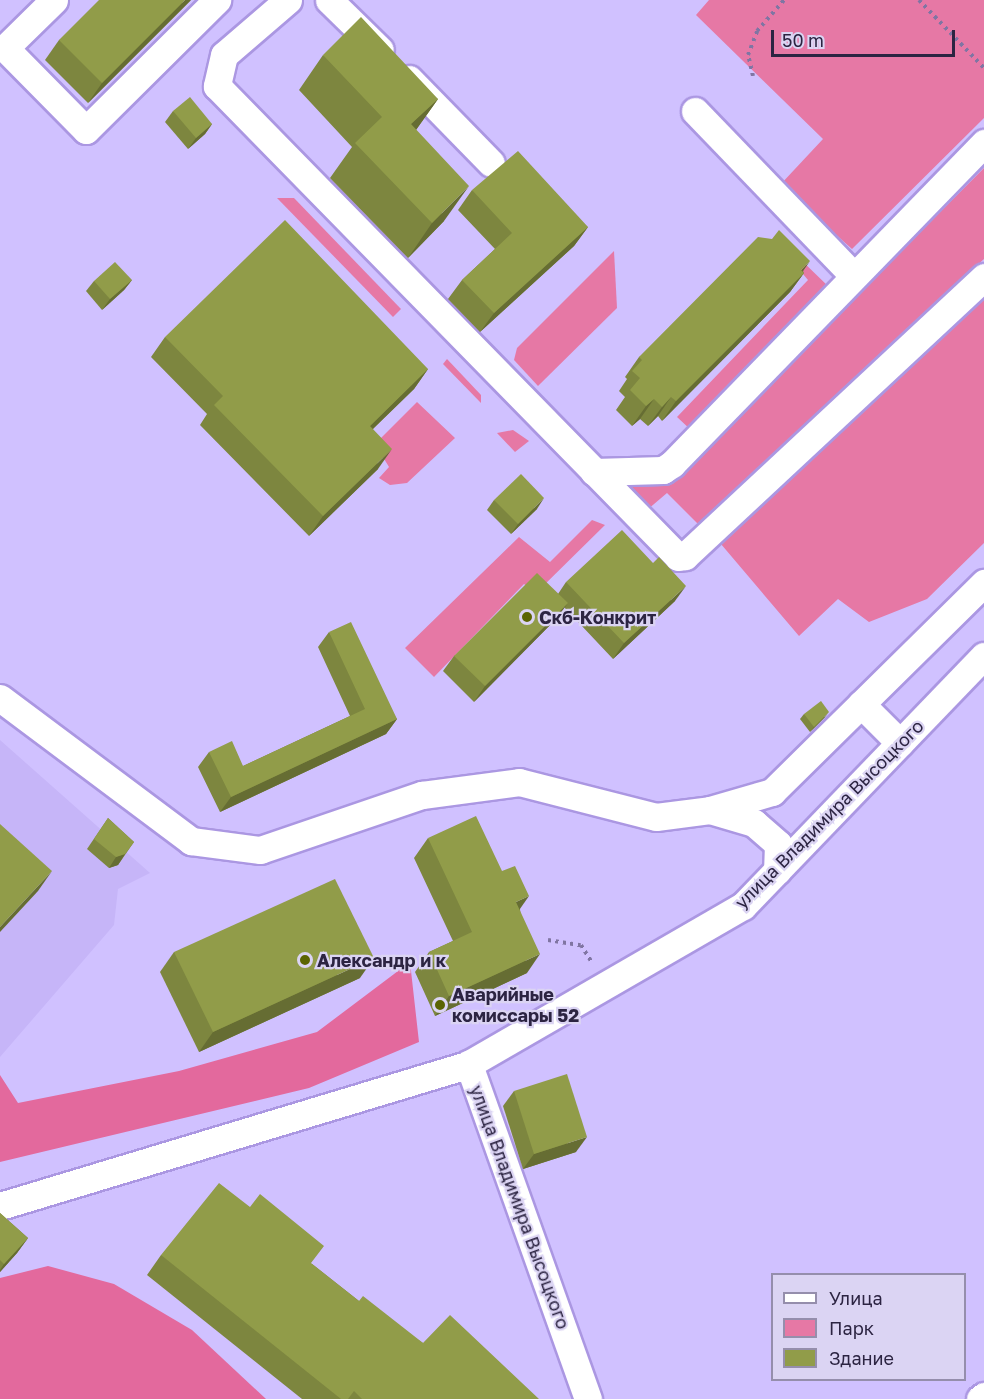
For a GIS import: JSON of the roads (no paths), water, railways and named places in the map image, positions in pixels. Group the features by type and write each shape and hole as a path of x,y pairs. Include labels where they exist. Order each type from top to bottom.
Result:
{"street":[{"path":"54,0 5,48 86,130 218,0"},
{"path":"288,0 224,55 217,86 678,557 685,555 984,277"},
{"path":"329,0 491,163"},
{"path":"695,111 854,276"},
{"path":"594,472 663,471 672,464 984,143"},
{"path":"0,698 191,841 260,850 422,795 519,782 656,817 710,810 772,792 984,584"},
{"name":"улица Владимира Высоцкого","path":"588,1399 469,1064 743,906 984,656"},
{"path":"861,704 900,743"},
{"path":"710,810 754,822 778,844 777,871"},
{"path":"0,1206 469,1064"},
{"path":"980,1399 984,1396"}],"place":[{"name":"Скб-Конкрит","path":"527,617"},
{"name":"Александр и к","path":"305,960"},
{"name":"Аварийные комиссары 52","path":"440,1005"}]}
